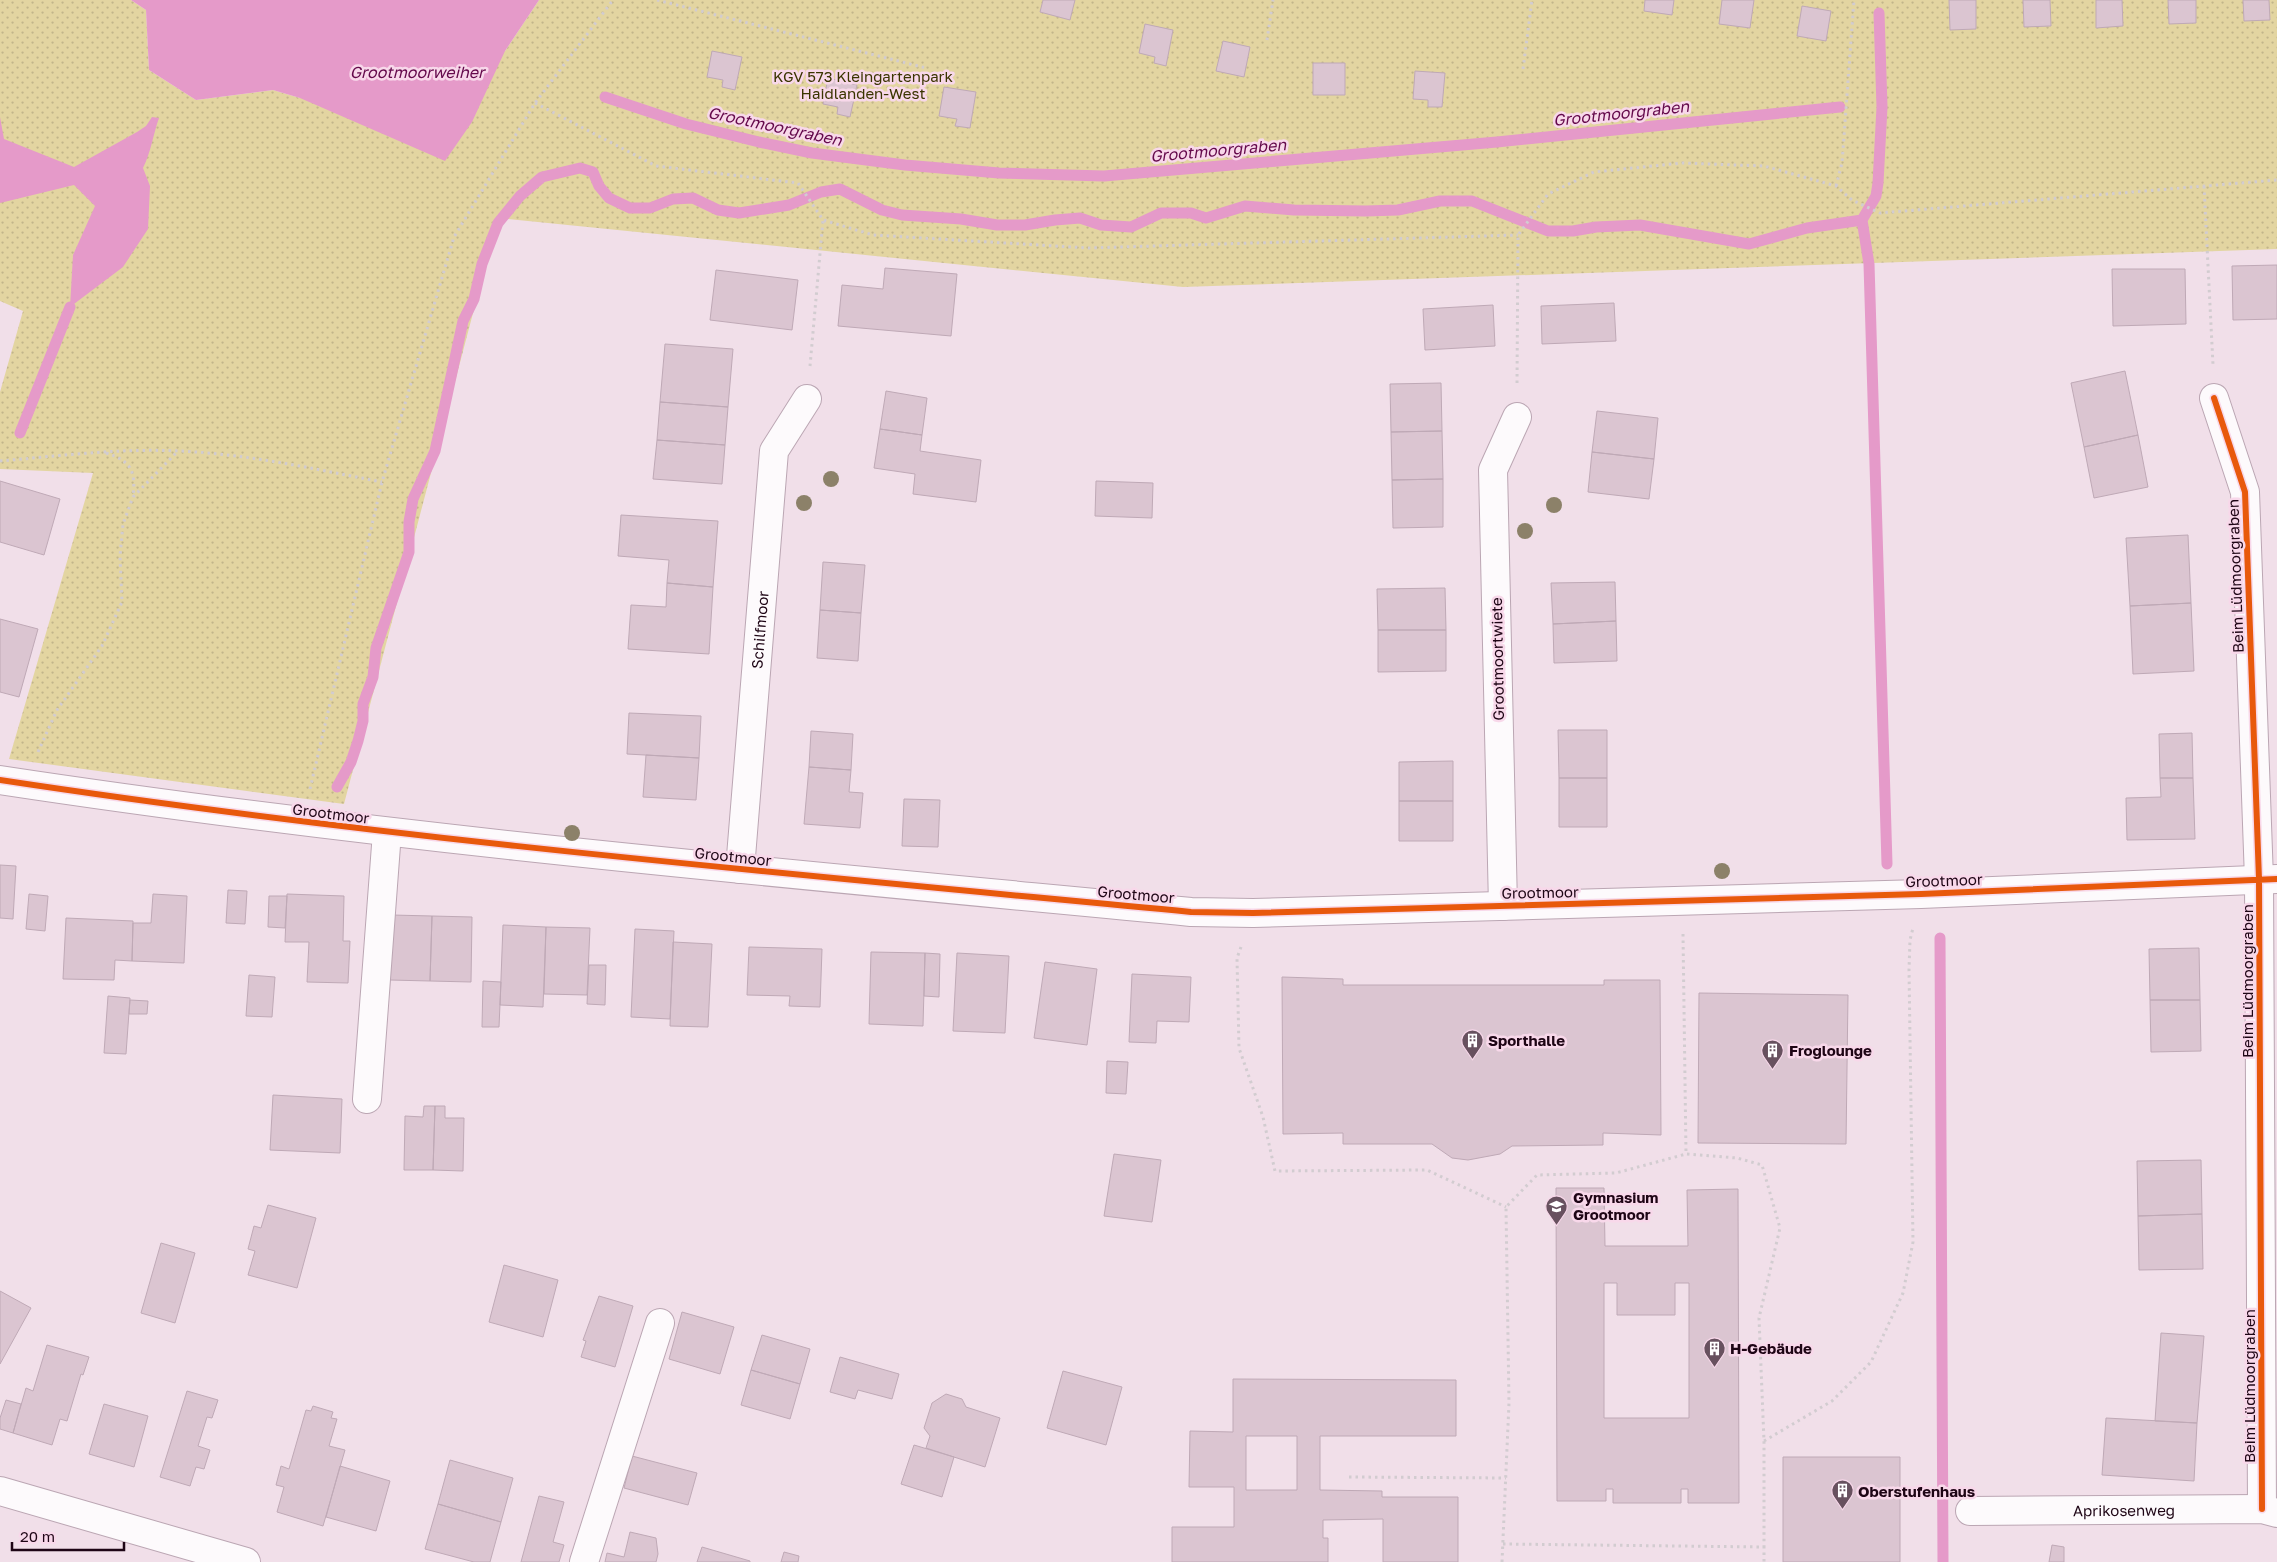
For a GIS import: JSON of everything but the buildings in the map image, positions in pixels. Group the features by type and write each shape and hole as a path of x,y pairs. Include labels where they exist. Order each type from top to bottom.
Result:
{"street":[{"name":"Beim Lüdmoorgraben","path":"2214,398 2245,492 2268,879 2270,1511"},
{"name":"Schilfmoor","path":"740,869 774,451 807,399"},
{"name":"Grootmoortwiete","path":"1503,906 1493,470 1517,416"},
{"name":"Grootmoor","path":"0,780 387,832 740,869 1191,912 1253,913 1921,894 2268,879"},
{"path":"367,1099 387,832"},
{"path":"584,1562 660,1323"},
{"path":"0,1492 246,1562"},
{"name":"Aprikosenweg","path":"1970,1511 2270,1511"}],"path":[{"path":"303,822 382,482 454,237 534,103 613,0"},
{"path":"657,0 926,68"},
{"path":"1267,40 1274,0"},
{"path":"1523,69 1532,0"},
{"path":"1836,186 1842,162 1854,0"},
{"path":"534,103 656,166 798,183 823,220 807,399"},
{"path":"1517,416 1518,235 1548,194 1594,172 1682,163 1764,166 1836,186 1852,200 1880,213 2277,180"},
{"path":"2204,186 2214,398"},
{"path":"823,220 873,235 1088,248 1518,235"},
{"path":"0,461 102,452 179,451 280,462 382,482"},
{"path":"133,497 179,451"},
{"path":"30,785 37,754 57,710 102,646 122,602 120,556 123,524 133,497 135,478 123,459 102,452"},
{"path":"1682,901 1686,1154"},
{"path":"1253,913 1237,958 1240,1048 1263,1117 1275,1171 1427,1170 1506,1207"},
{"path":"1764,1441 1832,1401 1871,1362 1903,1293 1913,1242 1910,940"},
{"path":"1502,1562 1509,1403 1506,1207 1537,1176 1616,1173 1686,1154 1737,1158 1762,1165 1780,1228 1759,1318 1764,1441 1764,1562"},
{"path":"1349,1476 1506,1478"},
{"path":"1503,1544 1764,1547"}],"green space":[{"name":"KGV 573 Kleingartenpark Haidlanden-West","path":"0,0 131,0 146,10 149,70 196,100 273,90 300,98 505,51 539,0 2277,0 2277,249 1183,287 498,218 344,804 9,759 93,473 0,469 0,392 23,311 0,301"}],"water":[{"name":"Grootmoorweiher","path":"131,0 539,0 505,51 472,122 445,161 300,98 273,90 196,100 149,70 146,10"},
{"path":"0,117 4,139 74,167 137,132 146,126 152,117 159,118 143,168 150,186 148,229 123,267 70,307 73,255 95,206 74,185 0,203"}],"waterway":[{"path":"1879,13 1882,107 1878,183 1876,196 1862,220 1869,264 1887,864"},
{"name":"Grootmoorgraben","path":"605,97 686,124 812,153 905,165 999,173 1104,176 1497,142 1840,107"},
{"path":"337,787 351,762 358,741 363,721 363,704 373,677 376,648 409,552 409,522 413,499 435,451 463,321 474,299 482,264 498,223 520,196 542,177 580,168 593,172 599,186 609,198 630,208 650,208 673,199 693,198 718,210 739,213 789,205 821,192 840,189 882,210 902,215 961,219 997,225 1025,225 1080,218 1101,225 1131,227 1161,213 1191,213 1206,218 1245,206 1294,210 1366,211 1398,210 1440,201 1472,201 1548,231 1573,231 1596,227 1640,225 1749,244 1807,228 1862,220"},
{"path":"20,433 70,307"},
{"path":"1940,938 1943,1562"}],"cycle path":[{"path":"2214,398 2245,492 2259,879 2262,1509"},
{"path":"0,780 297,821 445,838 1191,912 1253,913 1921,894 2277,879"}],"place":[{"name":"Sporthalle","path":"1472,1059"},
{"name":"Froglounge","path":"1773,1069"},
{"name":"Gymnasium Grootmoor","path":"1557,1225"},
{"name":"H-Gebäude","path":"1714,1367"},
{"name":"Oberstufenhaus","path":"1842,1510"}]}
